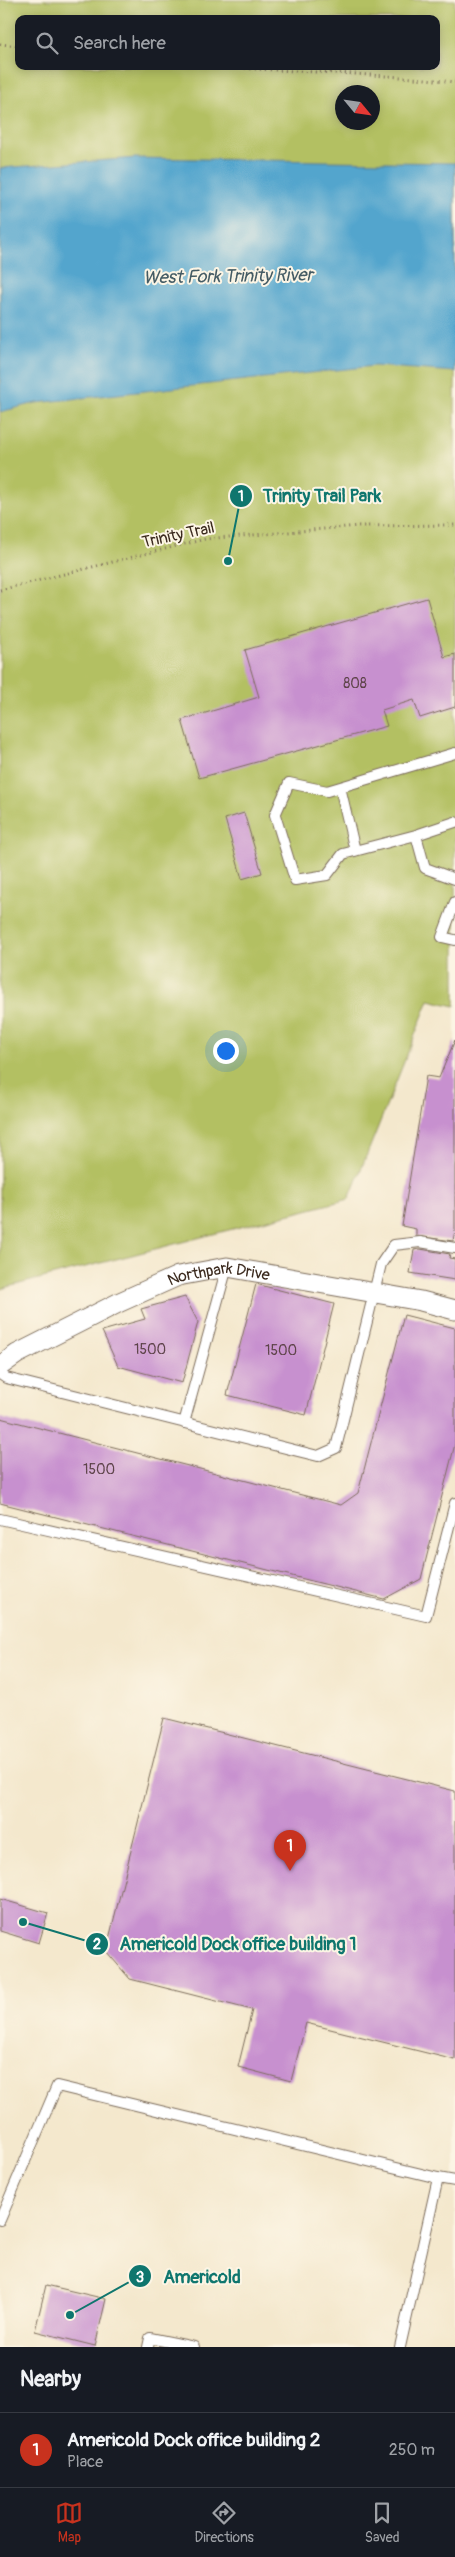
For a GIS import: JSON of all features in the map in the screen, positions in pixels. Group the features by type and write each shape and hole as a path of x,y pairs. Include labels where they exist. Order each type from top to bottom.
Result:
{"street":[{"name":"Northpark Drive","path":"0,1366 17,1354 120,1302 178,1276 227,1267 374,1293 455,1310"}],"lane":[{"path":"455,754 327,791 289,783 275,815 295,880 327,874 343,854 416,835 455,822"},
{"path":"340,787 355,851"},
{"path":"416,835 425,868 455,879"},
{"path":"455,902 442,937 455,940"},
{"path":"0,1374 6,1378 318,1456 336,1448 381,1264 394,1245 420,1242 455,1248"},
{"path":"184,1423 227,1267"},
{"path":"0,1519 426,1616 455,1502"},
{"path":"0,2220 57,2086 455,2181"},
{"path":"400,2347 438,2178"},
{"path":"148,2347 150,2338 194,2347"}],"path":[{"path":"0,44 15,46"},
{"path":"265,70 404,76 455,82"},
{"name":"Trinity Trail","path":"0,590 205,539 359,526 455,524"}],"green space":[{"path":"0,0 455,0 455,1006 429,1000 349,1199 0,1289"}],"water":[{"name":"West Fork Trinity River","path":"136,158 455,163 455,372 374,366 36,403 0,412 0,168"}],"building":[{"path":"427,598 444,657 455,654 455,707 420,718 414,700 382,710 387,726 199,778 182,720 259,697 245,650"},
{"path":"244,813 262,873 242,879 225,819"},
{"path":"455,1040 455,1230 453,1241 416,1236 416,1229 402,1226 426,1076 439,1078"},
{"path":"420,1249 450,1254 449,1258 455,1259 455,1280 410,1273 414,1250"},
{"path":"256,1284 334,1304 306,1415 227,1395"},
{"path":"185,1297 198,1322 182,1383 118,1366 102,1331 145,1319 141,1309"},
{"path":"404,1315 455,1328 455,1444 421,1579 384,1599 0,1503 0,1418 341,1505 358,1493"},
{"path":"164,1718 455,1791 455,2060 306,2023 291,2081 238,2067 252,2010 130,1979 106,1951"},
{"path":"0,1899 48,1913 39,1943 0,1931"},
{"path":"46,2285 106,2299 95,2346 35,2331"}],"place":[{"name":"Trinity Trail Park","path":"228,561"},
{"name":"Americold Dock office building 2","path":"290,1871"},
{"name":"Americold Dock office building 1","path":"23,1922"},
{"name":"Americold","path":"70,2315"}]}
